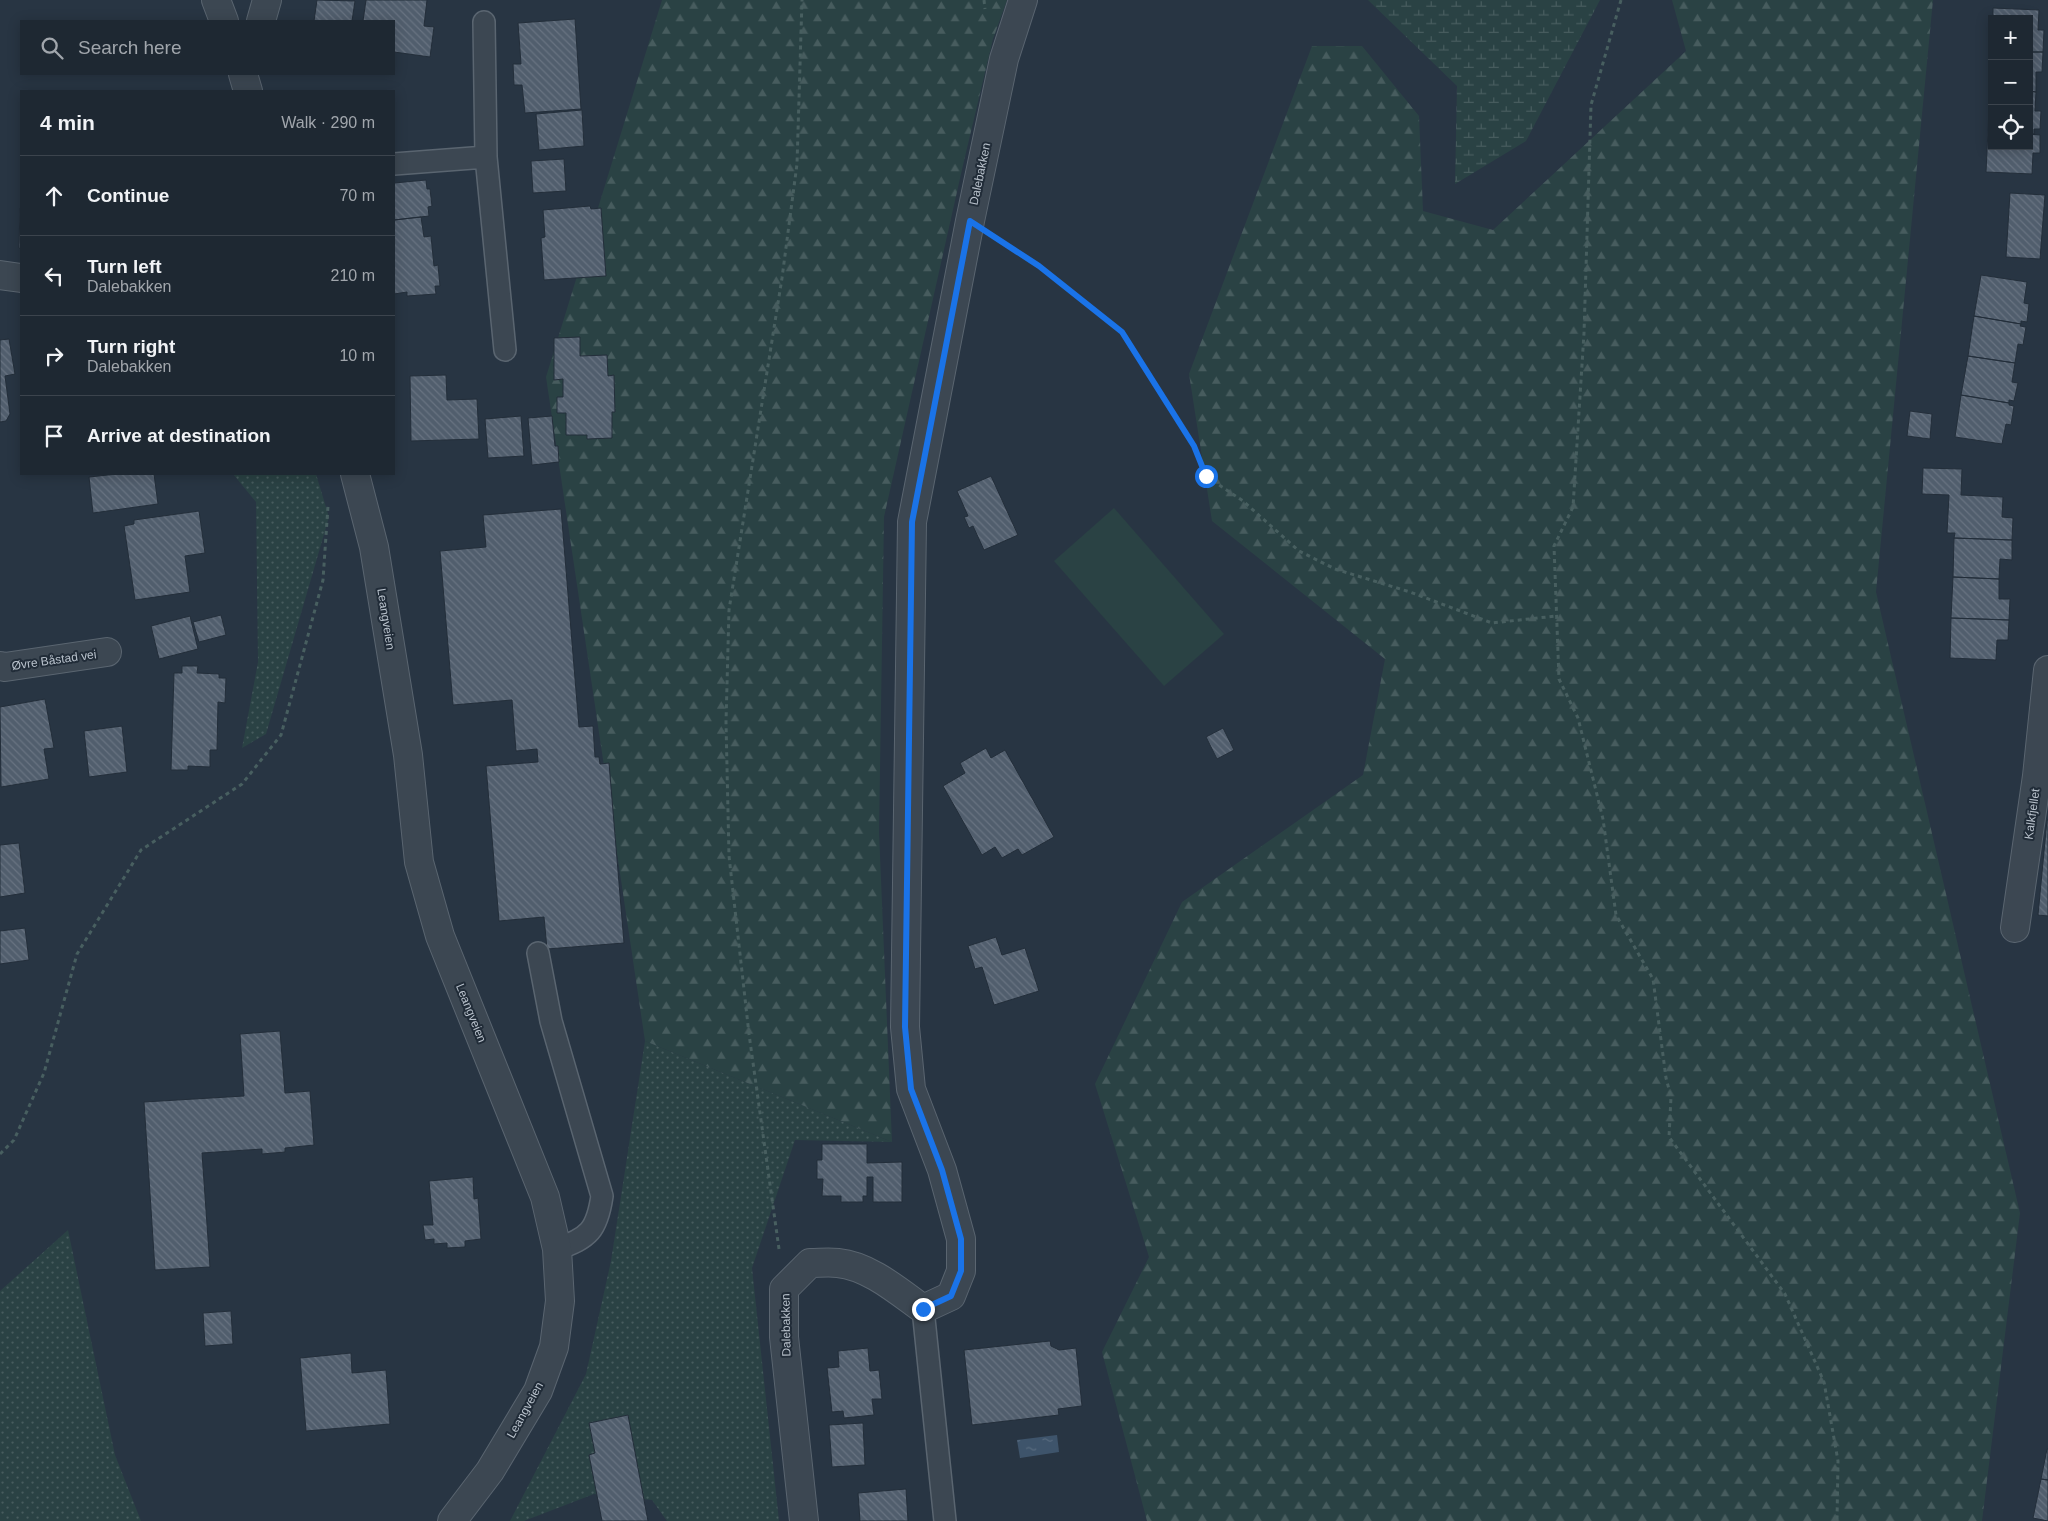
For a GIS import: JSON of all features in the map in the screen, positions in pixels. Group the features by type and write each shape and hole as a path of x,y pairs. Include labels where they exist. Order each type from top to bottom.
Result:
{"street":[{"path":"216,0 224,20"},
{"path":"261,20 266,0"},
{"name":"Dalebakken","path":"804,1521 784,1337 784,1289 810,1263 838,1262 862,1270 892,1286 923,1309 951,1296 961,1271 961,1239 942,1170 911,1089 905,1027 912,522 970,221 1004,59 1023,0"},
{"path":"243,75 248,90"},
{"path":"0,275 20,278"},
{"name":"Leangveien","path":"354,475 374,547 408,755 419,862 440,936 546,1197 557,1249 560,1300 554,1347 538,1392 490,1471 452,1521"},
{"name":"Øvre Båstad vei","path":"0,666 5,667 107,652"},
{"name":"Kalkfjellet","path":"2015,928 2037,776 2048,670"}],"lane":[{"path":"484,22 486,157 505,350"},
{"path":"395,164 486,157"},
{"path":"538,953 551,1021 602,1196 598,1219 592,1229 569,1245 557,1249"},
{"path":"923,1309 945,1521"}],"path":[{"path":"784,1289 750,1043 730,866 726,722 729,610 781,288 798,164 802,0"},
{"path":"1621,0 1591,106 1584,333 1573,507 1554,546 1559,679 1578,718 1603,819 1616,916 1653,979 1666,1078 1671,1097 1669,1137 1785,1294 1824,1382 1838,1460 1837,1521"},
{"path":"970,221 1039,266 1122,332 1194,446 1206,476 1243,501 1299,551 1335,569 1410,592 1492,622 1556,616"},
{"path":"0,1154 14,1140 44,1073 77,954 141,850 242,784 281,735 323,580 328,503"}],"green space":[{"path":"662,0 1007,0 993,39 963,165 884,517 879,832 892,1142 645,1041 546,377"},
{"path":"1368,0 1600,0 1526,141 1455,184 1457,86"},
{"path":"1672,0 1933,0 1876,592 2020,1213 1982,1521 1147,1521 1102,1352 1149,1257 1095,1084 1182,902 1363,775 1385,659 1212,521 1189,374 1312,46 1362,46 1419,116 1423,211 1493,230 1686,51"},
{"path":"234,475 316,475 329,517 266,734 242,748 258,662 256,502"},
{"path":"1114,508 1224,634 1164,686 1054,561"},
{"path":"645,1041 892,1142 795,1140 752,1268 779,1521 667,1521 652,1500 594,1494 524,1521 510,1521 586,1374 611,1261"},
{"path":"68,1230 115,1455 141,1521 0,1521 0,1291"}],"water":[{"path":"1057,1435 1059,1452 1020,1458 1017,1440"}],"building":[{"path":"317,0 355,1 352,20 314,20"},
{"path":"366,0 427,0 424,26 434,27 430,57 395,52 395,20 363,20"},
{"path":"1993,8 2039,10 2038,30 2044,30 2043,52 2033,52 2033,15 1993,15"},
{"path":"575,19 581,109 525,113 522,85 514,85 513,64 521,64 518,23"},
{"path":"2033,52 2043,52 2042,72 2036,72 2036,92 2033,92"},
{"path":"2033,92 2036,92 2035,111 2041,111 2040,129 2034,129 2034,134"},
{"path":"582,110 584,146 539,150 536,114"},
{"path":"1988,130 1988,150 2033,150 2033,134 2040,135 2040,153 2033,153 2032,174 1986,172"},
{"path":"564,159 566,191 533,193 531,161"},
{"path":"426,180 427,189 430,189 432,206 428,207 429,216 395,220 395,183"},
{"path":"2010,193 2045,195 2040,259 2006,257"},
{"path":"590,206 591,209 601,208 606,276 544,280 541,238 545,237 543,210"},
{"path":"20,208 20,248 19,248"},
{"path":"421,217 424,237 431,236 434,266 438,265 440,286 435,286 436,294 407,296 407,292 395,294 395,220"},
{"path":"1981,275 2027,282 2024,303 2029,304 2027,322 2021,321 2021,324 1974,316"},
{"path":"1974,316 2021,324 2020,326 2026,327 2023,345 2018,344 2015,363 1968,356"},
{"path":"580,337 580,356 607,355 608,376 614,375 615,412 612,412 612,438 587,439 587,435 566,435 566,413 557,413 557,397 563,397 563,379 554,380 554,338"},
{"path":"9,339 15,374 5,376 10,414 6,421 0,422 0,340"},
{"path":"1968,356 2015,363 2012,382 2018,383 2014,401 2009,400 2009,403 1961,395"},
{"path":"446,375 447,400 477,399 479,439 411,441 410,376"},
{"path":"1961,395 2009,403 2009,405 2014,406 2011,425 2006,424 2002,444 1955,437"},
{"path":"1910,411 1932,414 1930,439 1907,436"},
{"path":"521,416 524,456 488,458 485,419"},
{"path":"552,416 555,446 558,446 559,462 532,465 528,418"},
{"path":"1923,468 1962,469 1961,495 2003,497 2002,517 2013,518 2012,540 1954,538 1955,533 1947,533 1949,495 1922,494"},
{"path":"154,475 158,504 93,513 89,477"},
{"path":"991,476 1018,535 984,550 973,526 969,528 964,517 968,516 957,491"},
{"path":"561,509 579,727 593,726 595,757 599,757 600,764 609,763 624,943 547,949 544,917 499,921 486,766 538,762 537,749 516,751 512,700 453,705 440,551 486,547 483,515"},
{"path":"199,511 205,553 185,556 190,592 135,600 124,526 134,524 134,520"},
{"path":"1954,538 2012,540 2012,560 2000,559 1999,579 1953,577"},
{"path":"1953,577 1999,579 1999,599 2010,599 2009,620 1951,618"},
{"path":"221,615 226,635 199,642 193,622"},
{"path":"190,616 198,649 159,659 151,626"},
{"path":"1951,618 2009,620 2008,640 1997,640 1996,660 1950,658"},
{"path":"182,666 198,666 197,673 219,674 219,678 226,678 225,703 218,702 217,750 210,750 210,767 188,766 188,770 171,770 174,673 182,673"},
{"path":"45,699 54,748 44,749 49,779 1,787 0,707"},
{"path":"122,726 127,772 89,777 84,731"},
{"path":"1223,728 1234,750 1217,759 1206,737"},
{"path":"986,748 991,758 1005,750 1054,837 1022,855 1018,849 1002,858 995,847 982,855 943,786 965,773 960,763"},
{"path":"2048,820 2048,916 2038,915"},
{"path":"19,843 25,893 0,897 0,845"},
{"path":"25,928 29,960 0,964 0,931"},
{"path":"996,937 1002,955 1025,948 1039,991 994,1005 982,967 975,969 968,946"},
{"path":"280,1031 285,1093 310,1091 314,1145 285,1148 285,1152 262,1154 262,1149 202,1153 210,1267 155,1270 144,1102 244,1096 240,1034"},
{"path":"822,1144 867,1144 867,1163 902,1162 902,1202 873,1202 873,1177 867,1177 867,1196 863,1196 863,1202 841,1202 841,1196 822,1196 823,1179 817,1179 817,1160 822,1160"},
{"path":"473,1177 474,1199 478,1198 481,1239 465,1241 465,1247 447,1248 447,1243 434,1244 434,1239 425,1240 423,1225 433,1225 429,1181"},
{"path":"231,1311 233,1344 205,1346 203,1313"},
{"path":"1050,1341 1051,1346 1059,1350 1076,1348 1082,1406 1058,1409 1059,1415 972,1425 964,1350"},
{"path":"868,1348 870,1371 879,1370 882,1399 872,1399 874,1415 844,1418 843,1411 832,1412 827,1368 839,1367 838,1351"},
{"path":"351,1353 352,1373 386,1370 390,1424 306,1431 300,1358"},
{"path":"628,1415 648,1521 602,1521 589,1455 595,1453 589,1423"},
{"path":"863,1423 865,1465 832,1467 829,1425"},
{"path":"2048,1449 2048,1480 2041,1479"},
{"path":"2041,1479 2048,1480 2048,1521 2033,1518"},
{"path":"906,1489 908,1521 860,1521 858,1493"}],"route":[{"path":"923,1309 951,1296 961,1271 961,1239 942,1170 911,1089 905,1027 912,522 970,221 1039,266 1122,332 1194,446 1206,476"}]}
